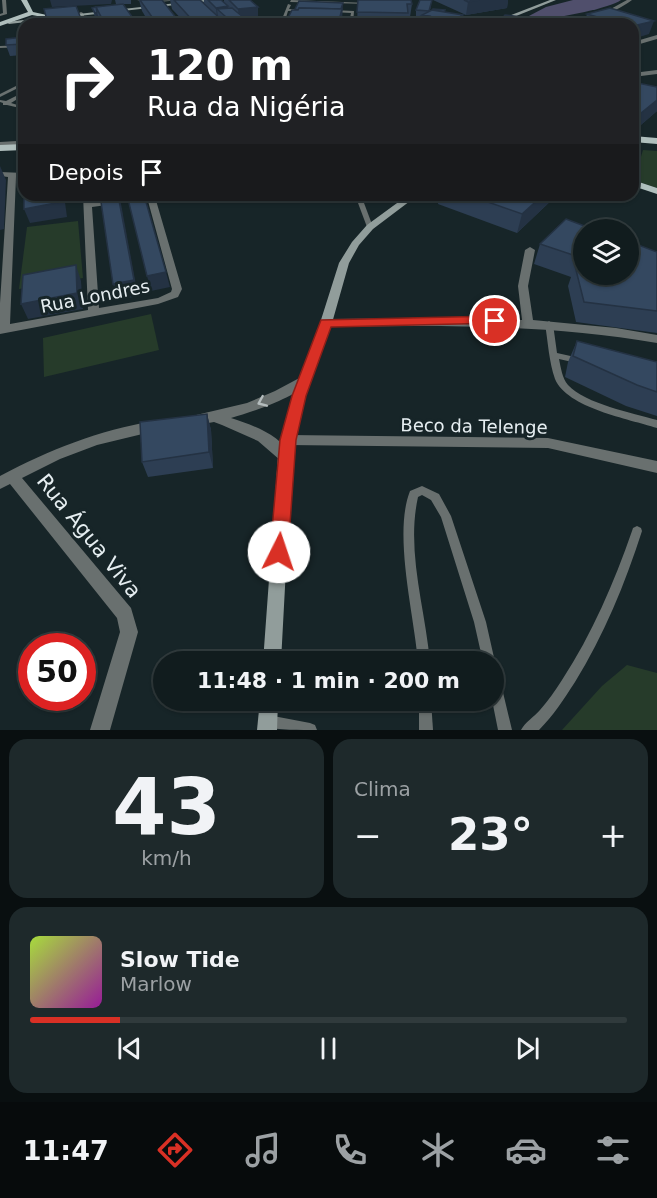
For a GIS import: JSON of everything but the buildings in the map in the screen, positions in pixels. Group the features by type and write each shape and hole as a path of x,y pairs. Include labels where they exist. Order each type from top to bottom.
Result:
{"main road":[{"path":"24,0 31,13"},
{"path":"39,18 214,0"},
{"path":"507,18 554,0"},
{"path":"505,18 521,6 537,6"},
{"path":"3,23 31,13 53,16"},
{"path":"3,23 18,21"},
{"path":"639,140 657,143"},
{"path":"639,143 657,143"},
{"path":"0,146 18,145"},
{"path":"0,156 18,155"},
{"path":"639,187 657,192"},
{"path":"273,651 285,456 305,379 326,323 344,263 355,244 370,227 404,201"},
{"path":"267,726 268,711"}],"street":[{"path":"584,18 609,12 630,0"},
{"path":"609,12 618,14"},
{"path":"639,42 657,38"},
{"path":"639,74 657,72"},
{"path":"0,174 18,175"},
{"path":"2,330 12,175"},
{"path":"88,201 94,313"},
{"name":"Rua Londres","path":"2,330 171,298 177,289 153,201"},
{"path":"528,323 523,286 525,266 530,250"},
{"path":"326,323 495,321 549,324 657,339"},
{"path":"6,480 78,446 106,436 215,418 262,402 305,379"},
{"path":"215,418 258,434 275,444 285,456"},
{"name":"Beco da Telenge","path":"288,440 548,443 618,456 657,467"},
{"name":"Rua Água Viva","path":"6,480 125,614 129,632 100,730"}],"lane":[{"path":"0,15 5,15 4,0"},
{"path":"139,0 148,2 178,0"},
{"path":"214,0 223,9"},
{"path":"284,18 291,0 374,5"},
{"path":"192,2 202,11"},
{"path":"287,10 311,10"},
{"path":"322,11 361,12"},
{"path":"352,18 353,12"},
{"path":"81,13 83,18"},
{"path":"0,47 18,46"},
{"path":"0,96 18,86"},
{"path":"3,103 18,97"},
{"path":"3,103 18,107"},
{"path":"360,201 370,227"},
{"path":"549,324 560,381 575,396 657,424"},
{"path":"555,355 589,363"},
{"path":"423,651 410,544 411,502 414,494 422,490 435,497 446,516 480,622 487,651"},
{"path":"528,730 557,699 586,654 606,615 637,531"},
{"path":"425,711 426,730"},
{"path":"501,711 505,730"},
{"path":"267,726 310,730"}],"green space":[{"path":"643,150 657,151 657,188 639,182 639,163"},
{"path":"78,221 83,278 19,289 27,227"},
{"path":"151,314 159,350 44,377 43,338"},
{"path":"627,665 657,673 657,730 562,730 602,686"}],"water":[{"path":"573,0 621,0 614,4 574,14 545,18 527,17 546,7"}],"route":[{"path":"279,552 288,440 299,396 326,323 495,321"}]}
